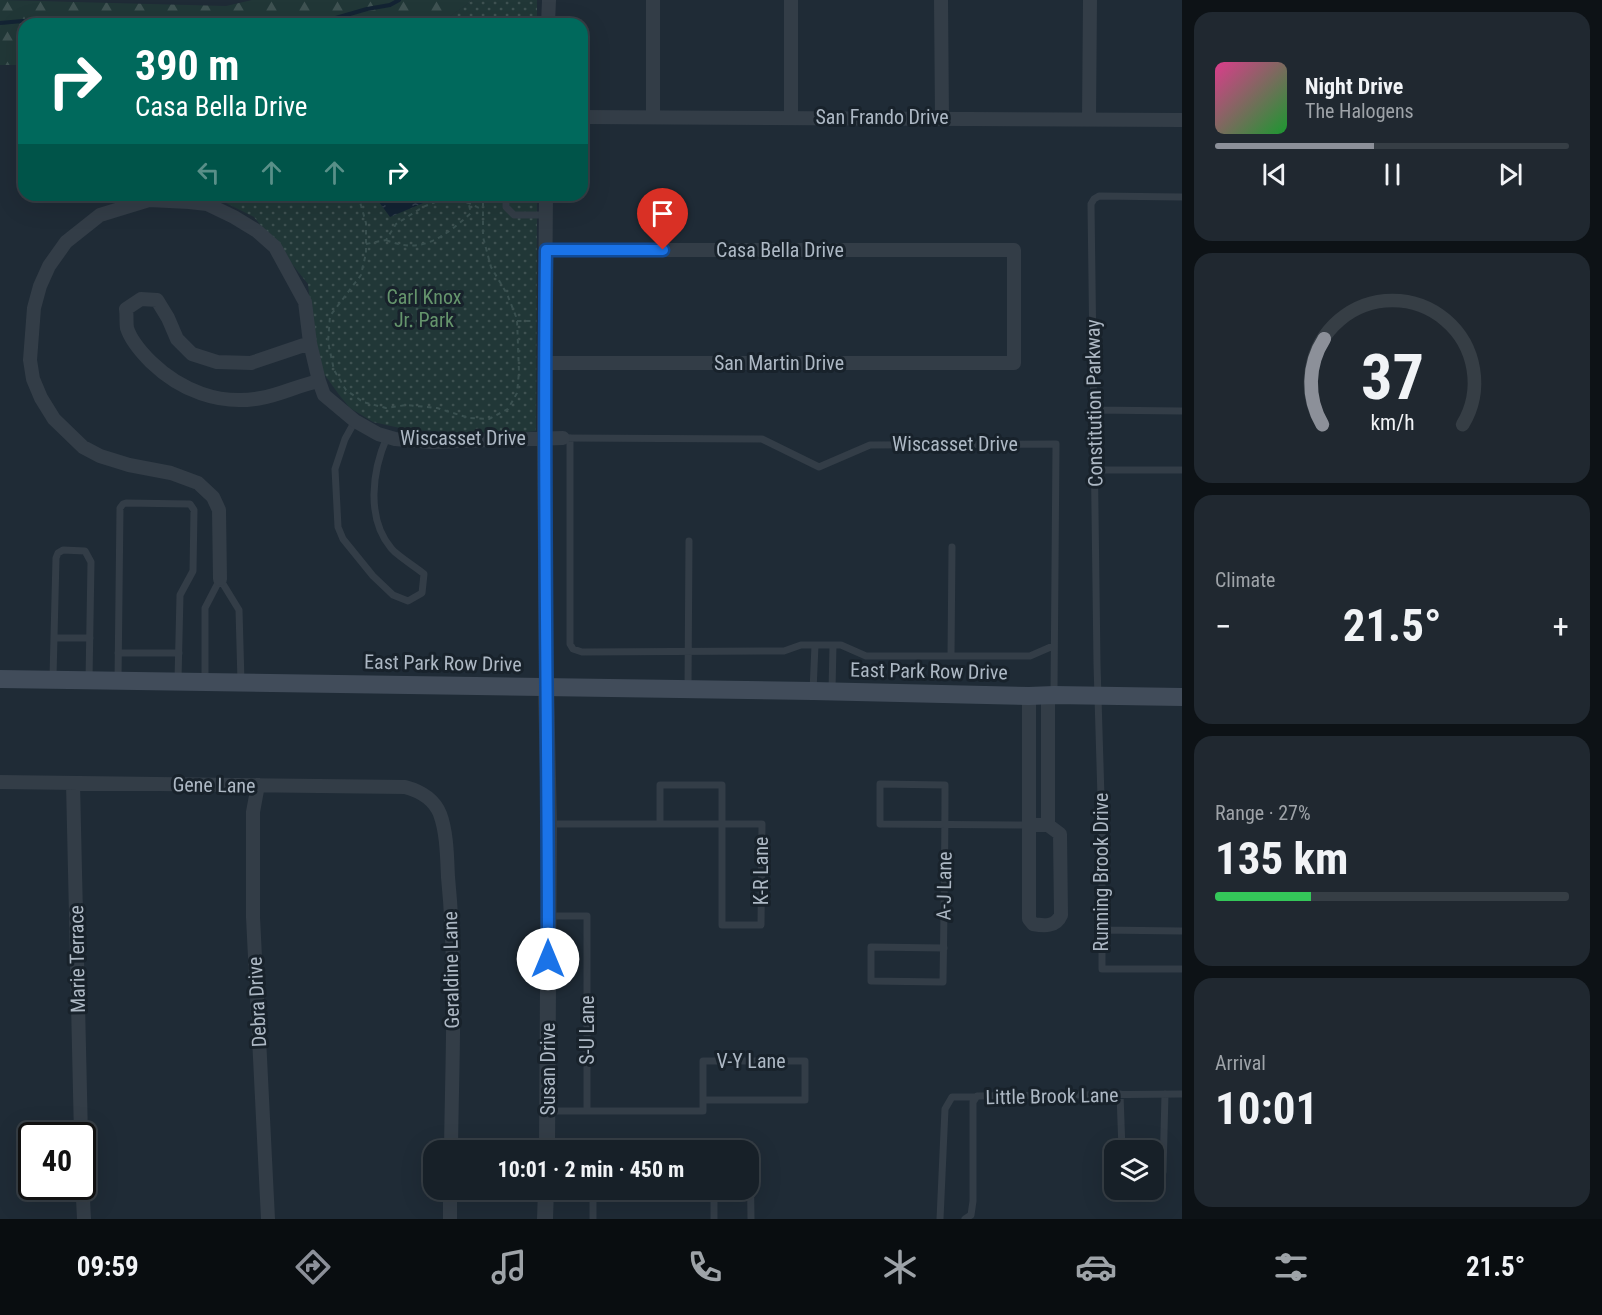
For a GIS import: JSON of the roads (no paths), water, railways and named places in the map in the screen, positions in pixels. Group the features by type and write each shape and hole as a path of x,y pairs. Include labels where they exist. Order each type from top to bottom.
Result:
{"main road":[{"name":"East Park Row Drive","path":"0,679 1182,697"}],"street":[{"path":"548,18 549,0"},
{"path":"653,0 653,117"},
{"path":"791,0 791,118"},
{"path":"942,0 942,117"},
{"path":"1089,120 1090,0"},
{"name":"San Frando Drive","path":"588,117 1182,120"},
{"name":"Wiscasset Drive","path":"145,201 99,215 66,242 49,266 34,308 30,360 33,379 47,408 61,427 83,447 100,456 198,483 213,496 219,510 220,579"},
{"name":"Wiscasset Drive","path":"163,201 207,204 257,231 275,247 305,302 310,343 324,395 356,421 394,439 431,442 567,438"},
{"name":"Susan Drive","path":"546,201 544,438 549,824 547,1140"},
{"name":"Casa Bella Drive","path":"546,250 1014,250 1014,363"},
{"path":"310,343 251,363 217,362 192,354 177,339 157,300 141,299 126,309 127,327 139,351 165,375 191,391 227,400 262,398 298,385 319,381"},
{"name":"San Martin Drive","path":"545,363 1014,363"},
{"path":"1028,825 1048,825 1051,695"},
{"name":"East Park Row Drive","path":"1029,696 1029,919 1033,924 1041,926 1051,925 1058,921 1061,915 1060,834 1048,825"},
{"name":"Gene Lane","path":"0,782 405,787 419,791 425,796"},
{"name":"Marie Terrace","path":"73,783 81,1122"},
{"name":"Debra Drive","path":"258,785 253,812 253,917 268,1219"},
{"name":"Geraldine Lane","path":"425,796 431,800 440,813 451,899 453,980 451,1140"},
{"path":"83,1200 84,1219"},
{"path":"450,1200 450,1219"},
{"path":"545,1219 546,1200"}],"lane":[{"name":"Constitution Parkway","path":"1098,696 1091,204 1099,196 1182,197"},
{"path":"506,201 506,207 514,215 546,215"},
{"path":"1094,410 1182,411"},
{"path":"356,421 345,439 335,469 338,527 343,539 373,576 393,595 408,601 422,593 424,574 409,560 392,550 378,527 373,500 381,450 387,437"},
{"path":"567,438 570,644 573,649 582,652 784,651 801,645 841,645 866,656 1030,656 1053,646"},
{"name":"Wiscasset Drive","path":"567,438 762,439 819,467 870,445 1056,444 1051,695"},
{"path":"1094,470 1182,470"},
{"path":"118,681 120,508 126,503 190,504 194,510 193,571 180,595 178,681"},
{"path":"688,689 689,541"},
{"path":"951,656 952,547"},
{"path":"52,680 56,558 63,550 85,551 91,562 89,680"},
{"path":"220,579 239,610 241,682"},
{"name":"Wiscasset Drive","path":"205,682 206,608 220,579"},
{"path":"54,638 90,638"},
{"path":"813,691 814,645"},
{"path":"832,691 833,645"},
{"path":"118,652 179,653"},
{"name":"Running Brook Drive","path":"1098,696 1102,831 1102,969 1182,969"},
{"name":"A-J Lane","path":"944,948 871,947 871,981 943,982 944,948 945,824 945,785 880,784 880,824 945,824 1028,825"},
{"path":"660,824 660,785 722,785 722,824"},
{"name":"K-R Lane","path":"549,824 660,824 722,824 762,824 761,925 722,925 722,824"},
{"name":"S-U Lane","path":"548,915 587,915 587,1111"},
{"path":"1102,930 1182,931"},
{"name":"V-Y Lane","path":"703,1061 805,1061 805,1100 703,1100 703,1061"},
{"path":"1120,1094 1122,1140"},
{"path":"1164,1140 1165,1094"},
{"name":"Little Brook Lane","path":"965,1219 971,1215 973,1202 973,1102 976,1097 980,1095 1182,1094"},
{"path":"940,1219 945,1109 952,1097 976,1097"},
{"path":"548,1111 703,1111 703,1100"},
{"path":"593,1200 593,1219"},
{"path":"714,1200 714,1219"},
{"path":"751,1200 751,1219"}],"water":[{"path":"379,201 428,201 390,217"}],"waterway":[{"path":"336,18 390,5 399,0"},
{"path":"0,23 18,21"}],"park label":[{"name":"Carl Knox Jr. Park","path":"424,308"}]}
